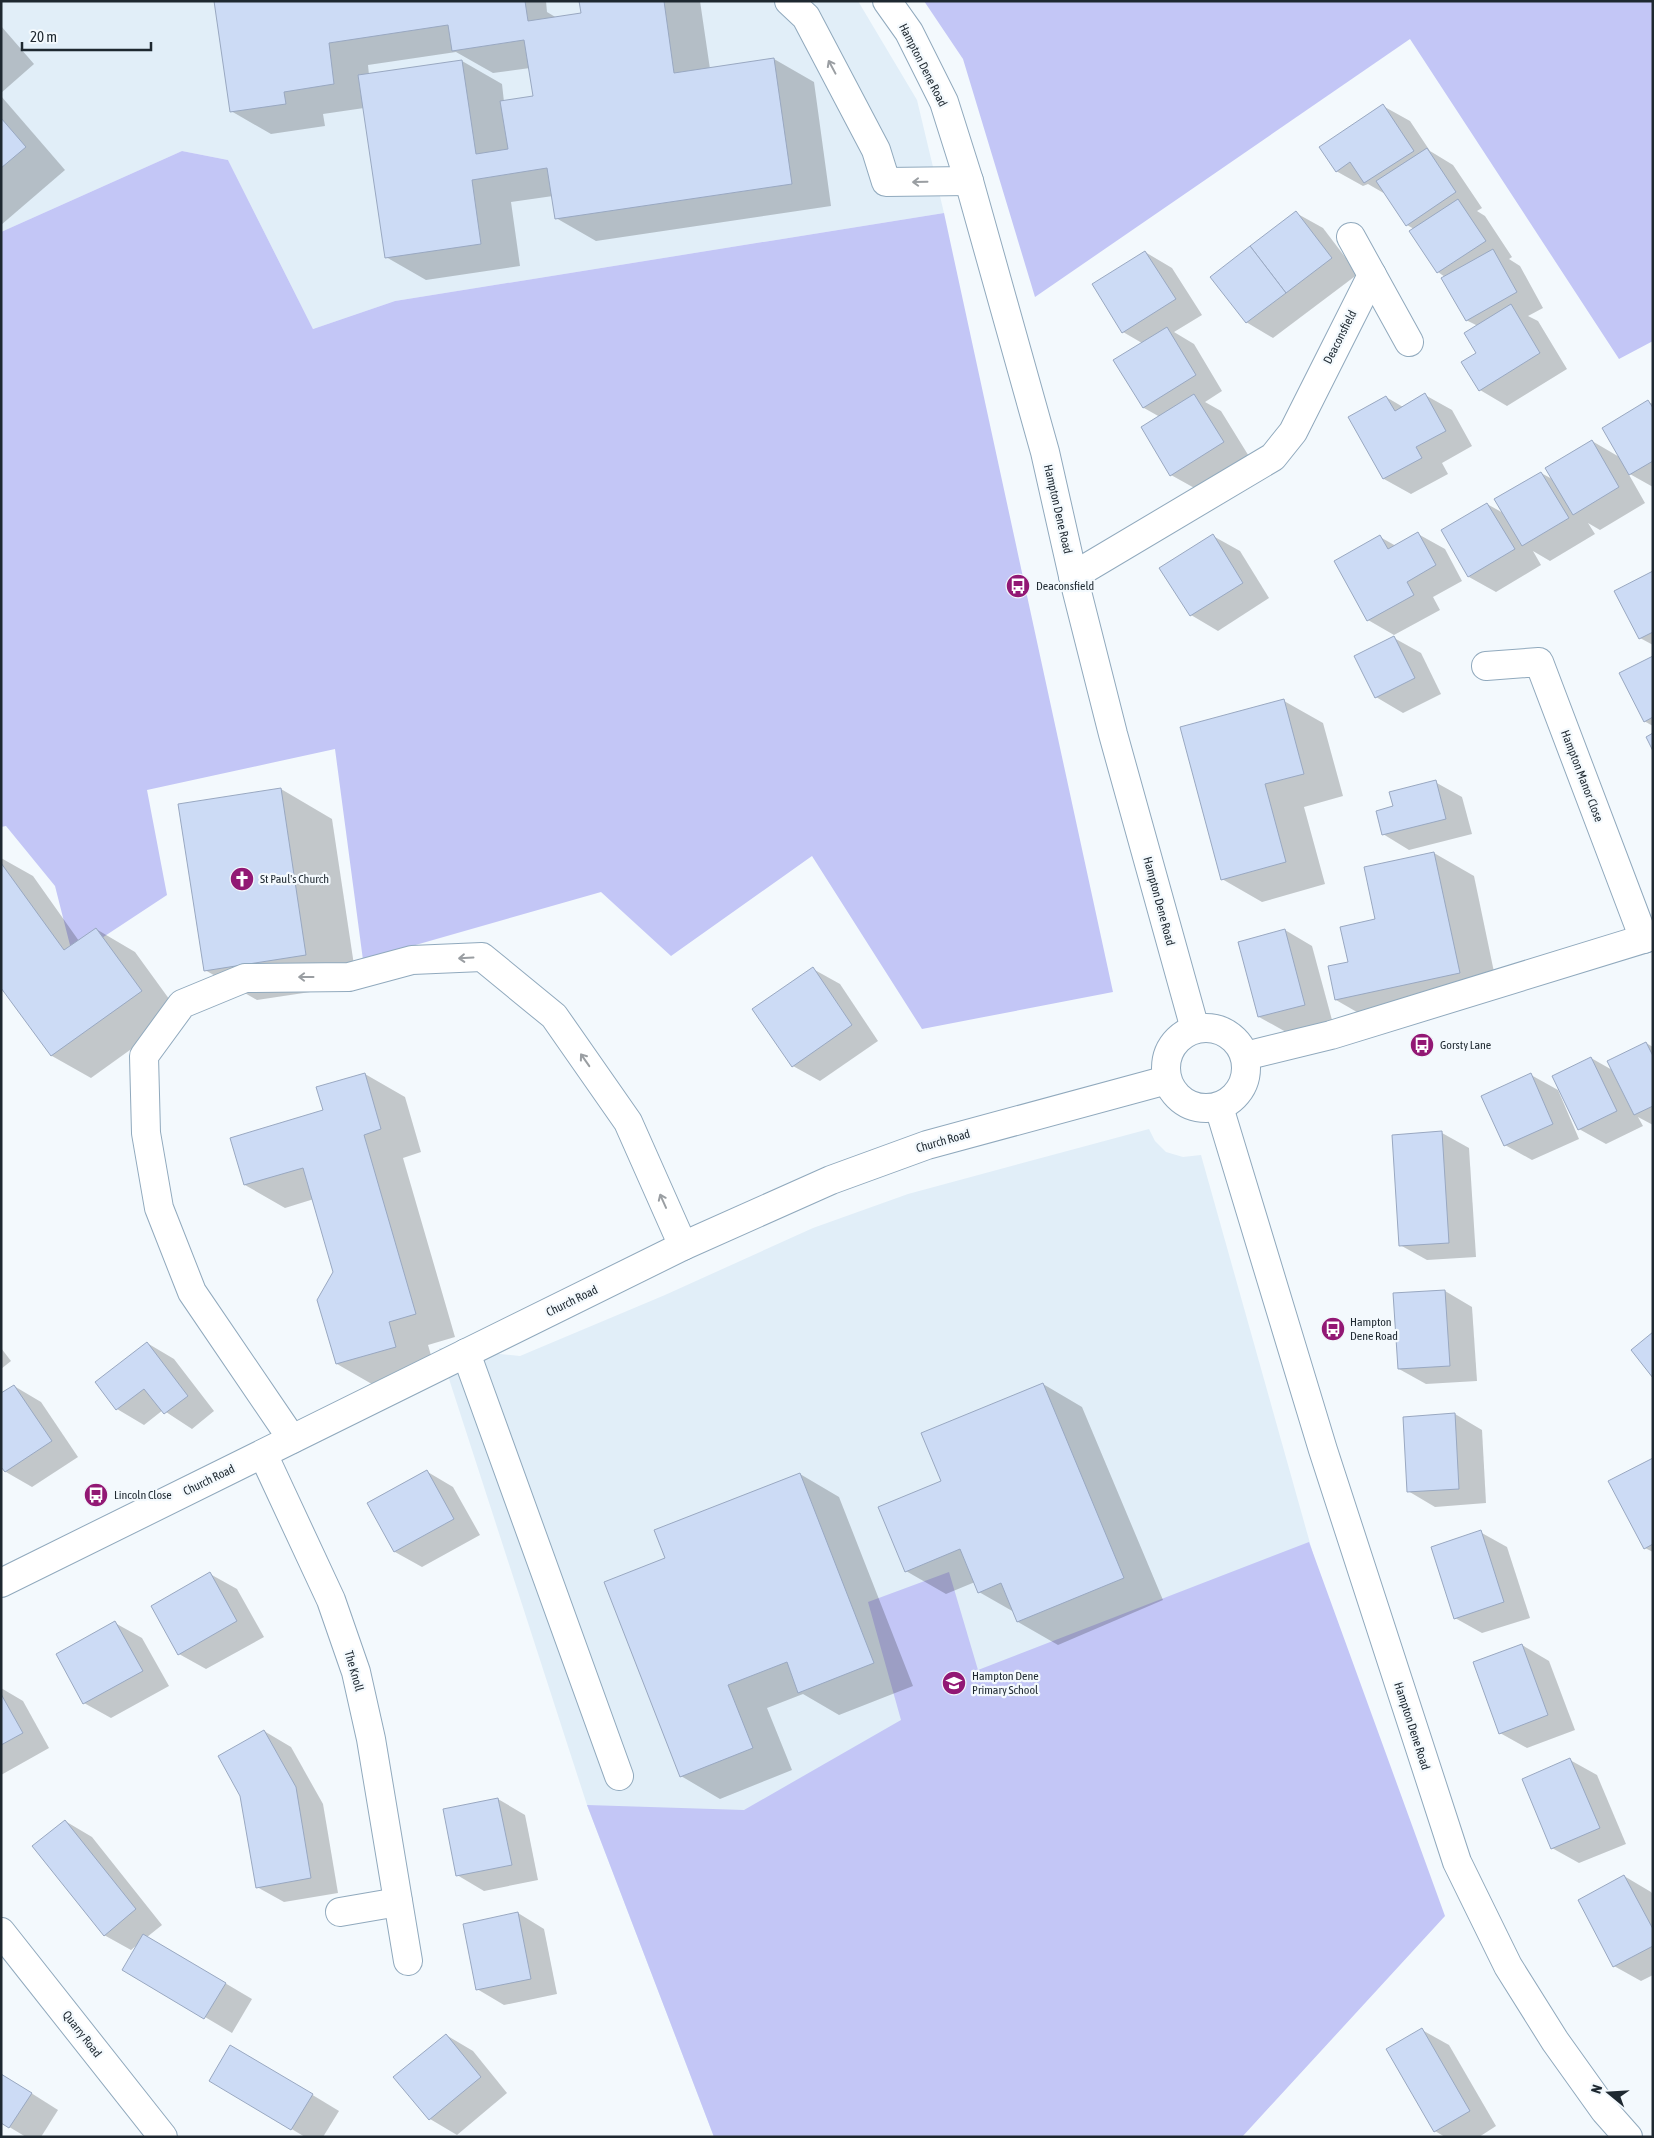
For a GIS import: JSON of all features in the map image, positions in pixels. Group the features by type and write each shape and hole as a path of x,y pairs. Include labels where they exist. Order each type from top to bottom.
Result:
{"street":[{"path":"789,1 806,17 876,150 886,182 969,181"},
{"name":"Hampton Dene Road","path":"887,1 909,32 944,102 969,181 1045,452 1113,734 1194,1029"},
{"path":"1351,237 1409,342"},
{"name":"Deaconsfield","path":"1074,576 1273,457 1293,432 1372,275"},
{"name":"Hampton Manor Close","path":"1486,666 1539,662 1648,938"},
{"path":"1245,1056 1331,1035 1648,938"},
{"path":"292,1439 192,1292 159,1208 146,1133 144,1056 182,1004 245,978 349,977 412,960 482,957 554,1016 583,1057 628,1122 683,1246"},
{"path":"1210,1028 1225,1032 1237,1042 1245,1056 1246,1072 1242,1087 1232,1099 1219,1107 1200,1109 1184,1103 1173,1093 1167,1080 1166,1064 1170,1049 1180,1037 1194,1029 1210,1028"},
{"name":"Church Road","path":"1,1583 683,1246 831,1180 926,1145 1167,1080"},
{"name":"Hampton Dene Road","path":"1219,1107 1323,1450 1457,1862 1508,1966 1561,2048 1605,2111 1628,2137"},
{"path":"466,1353 619,1776"},
{"name":"The Knoll","path":"263,1454 331,1600 356,1672 371,1739 408,1961"},
{"path":"340,1912 398,1902"},
{"name":"Quarry Road","path":"1,1932 163,2137"}],"shaded area":[{"path":"1,1 858,1 917,100 944,213 395,301 313,329 228,160 182,151 1,232"},
{"path":"924,1 1653,1 1653,341 1619,359 1410,39 1035,297 963,59"},
{"path":"182,151 228,160 313,329 395,301 944,213 1113,992 922,1029 812,856 671,956 601,892 363,960 335,749 147,790 167,895 73,957 55,886 6,826 1,827 1,232"},
{"name":"Hampton Dene Primary School","path":"1149,1129 1155,1141 1166,1152 1183,1157 1201,1155 1315,1561 1242,2137 714,2137 587,1805 439,1348 520,1356 665,1295 813,1228 908,1194"},
{"path":"1309,1542 1445,1916 1242,2137 714,2137 587,1805 744,1810 901,1720 868,1602 949,1572 978,1670"}],"building":[{"path":"214,1 525,1 528,21 581,13 579,1 664,1 674,73 774,58 792,184 555,219 547,168 472,180 481,244 385,258 358,75 462,60 476,154 508,149 500,101 533,96 524,40 452,51 448,25 329,43 334,84 284,92 286,104 230,112"},
{"path":"1383,104 1414,151 1364,183 1350,162 1336,172 1319,147"},
{"path":"1,118 26,147 1,168"},
{"path":"1427,148 1456,192 1406,226 1376,181"},
{"path":"1458,199 1486,241 1437,273 1409,231"},
{"path":"1296,211 1332,258 1286,293 1250,246"},
{"path":"1250,246 1286,293 1246,323 1210,277"},
{"path":"1493,249 1517,292 1466,321 1441,278"},
{"path":"1145,251 1176,299 1122,333 1092,284"},
{"path":"1511,304 1540,353 1479,391 1461,362 1476,353 1464,333"},
{"path":"1167,327 1196,375 1143,408 1113,360"},
{"path":"1425,393 1446,431 1416,447 1422,458 1383,479 1348,417 1386,396 1395,411"},
{"path":"1194,394 1224,442 1170,476 1141,427"},
{"path":"1648,400 1653,408 1653,461 1629,475 1602,428"},
{"path":"1592,440 1619,487 1573,515 1545,468"},
{"path":"1541,472 1569,518 1522,546 1494,499"},
{"path":"1487,503 1515,549 1468,577 1441,530"},
{"path":"1418,532 1436,565 1407,582 1414,595 1367,621 1334,561 1380,535 1388,549"},
{"path":"1213,534 1243,583 1190,616 1159,568"},
{"path":"1653,571 1653,632 1639,639 1614,591"},
{"path":"1394,636 1415,678 1375,698 1354,656"},
{"path":"1653,656 1653,717 1644,722 1619,673"},
{"path":"1284,699 1304,774 1265,784 1286,862 1221,880 1180,727"},
{"path":"1653,733 1653,751 1646,737"},
{"path":"1436,780 1446,819 1382,835 1376,811 1393,806 1389,792"},
{"name":"St Paul's Church","path":"281,788 306,955 204,971 178,804"},
{"path":"1434,852 1460,973 1335,1000 1328,966 1348,962 1340,927 1375,919 1364,867"},
{"path":"1,863 64,950 96,928 142,991 51,1056 1,988"},
{"path":"1285,929 1305,1005 1258,1017 1238,942"},
{"path":"813,967 852,1025 792,1067 752,1009"},
{"path":"1646,1042 1653,1056 1653,1106 1634,1115 1607,1061"},
{"path":"1591,1057 1617,1111 1578,1130 1552,1076"},
{"path":"365,1073 381,1129 364,1135 416,1314 389,1322 396,1347 336,1364 317,1300 333,1272 303,1168 244,1185 230,1138 323,1110 316,1087"},
{"path":"1531,1073 1553,1124 1504,1146 1481,1096"},
{"path":"1442,1131 1449,1243 1399,1246 1392,1135"},
{"path":"1445,1290 1450,1366 1398,1369 1393,1293"},
{"path":"1653,1332 1653,1378 1631,1350"},
{"path":"147,1342 188,1396 164,1414 144,1389 116,1410 95,1382"},
{"path":"1043,1383 1124,1578 1017,1622 1001,1583 978,1593 960,1549 905,1572 878,1507 941,1481 921,1433"},
{"path":"14,1385 52,1441 5,1472 1,1467 1,1393"},
{"path":"1455,1413 1459,1489 1407,1492 1403,1417"},
{"path":"1653,1458 1653,1544 1644,1549 1608,1481"},
{"path":"427,1470 454,1519 394,1552 367,1503"},
{"path":"800,1473 874,1663 798,1693 787,1662 728,1685 753,1748 680,1777 604,1582 665,1558 654,1530"},
{"path":"1481,1530 1504,1602 1454,1619 1431,1547"},
{"path":"210,1572 237,1621 178,1655 151,1606"},
{"path":"115,1621 143,1671 83,1704 56,1654"},
{"path":"1522,1644 1548,1715 1499,1734 1473,1662"},
{"path":"1,1694 23,1733 1,1745"},
{"path":"264,1730 296,1787 311,1878 256,1888 240,1796 218,1756"},
{"path":"1570,1758 1600,1828 1551,1849 1522,1779"},
{"path":"498,1798 512,1865 456,1876 443,1809"},
{"path":"65,1820 136,1909 104,1936 32,1846"},
{"path":"1624,1875 1653,1929 1653,1946 1613,1967 1578,1900"},
{"path":"518,1912 531,1979 476,1990 463,1924"},
{"path":"143,1934 226,1983 204,2019 122,1970"},
{"path":"1422,2028 1470,2111 1434,2132 1386,2049"},
{"path":"446,2034 481,2077 429,2120 393,2077"},
{"path":"230,2045 313,2094 291,2130 209,2081"},
{"path":"1,2074 32,2093 9,2128 1,2123"}],"place":[{"name":"Deaconsfield","path":"1018,586"},
{"name":"St Paul's Church","path":"242,879"},
{"name":"Gorsty Lane","path":"1422,1045"},
{"name":"Hampton Dene Road","path":"1333,1329"},
{"name":"Lincoln Close","path":"96,1495"},
{"name":"Hampton Dene Primary School","path":"954,1683"}]}
